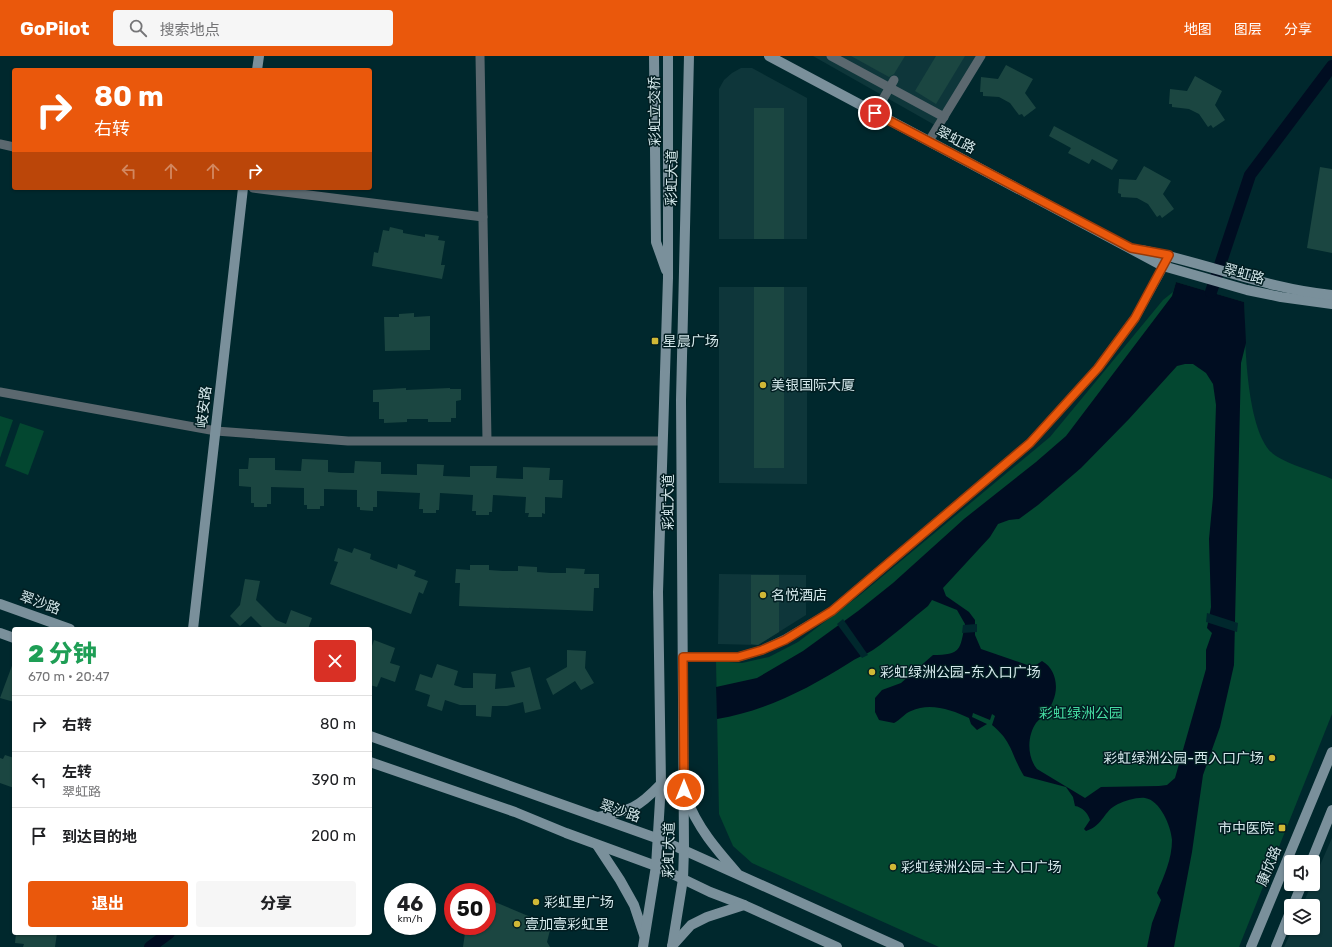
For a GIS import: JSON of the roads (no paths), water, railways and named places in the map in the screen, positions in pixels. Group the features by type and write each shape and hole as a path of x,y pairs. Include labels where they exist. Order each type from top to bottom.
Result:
{"main road":[{"path":"257,68 258,56"},
{"path":"654,56 656,242 668,278"},
{"name":"彩虹立交桥","path":"668,56 669,166"},
{"name":"彩虹大道","path":"672,946 683,879 684,849 681,400 689,56"},
{"name":"翠虹路","path":"769,56 1164,266 1247,290 1281,297 1332,304"},
{"name":"彩虹大道","path":"644,942 659,839 660,784 658,592 668,278 669,166"},
{"name":"岐安路","path":"193,627 243,190"},
{"name":"翠虹路","path":"1131,248 1169,255 1250,279 1306,293 1332,295"},
{"name":"翠沙路","path":"0,604 64,627"},
{"path":"0,633 12,637"},
{"name":"翠沙路","path":"372,737 659,839 899,947"},
{"name":"康欣路","path":"1251,947 1332,752"},
{"path":"372,763 515,812 656,866 710,892 744,905 837,947"},
{"path":"598,817 630,810 646,800 660,784"},
{"path":"684,790 692,813 711,844 740,876"},
{"path":"1313,855 1332,810"},
{"path":"597,844 620,880 634,906 644,942"},
{"path":"672,946 692,925 707,917 744,905"},
{"path":"1276,947 1284,927"}],"street":[{"path":"480,56 487,440"},
{"path":"831,56 892,84 944,117"},
{"path":"929,141 981,56"},
{"path":"875,113 892,84"},
{"path":"0,144 12,147"},
{"path":"269,190 483,217"},
{"path":"683,657 738,657 762,650 785,640 832,611 1030,443 1098,368 1135,318 1169,255"},
{"path":"0,392 216,431 348,441 662,441"}],"water":[{"path":"1176,282 1244,302 1246,343 1241,363 1234,665 1220,727 1203,775 1192,852 1174,947 1147,947 1152,923 1161,900 1157,893 1167,867 1172,847 1171,834 1167,821 1160,808 1155,803 1142,798 1121,803 1109,810 1100,822 1086,831 1084,829 1090,820 1089,817 1082,809 1075,806 1073,797 1066,787 1024,776 1008,743 999,731 992,725 995,716 992,714 990,720 973,713 972,717 987,724 977,730 971,724 969,718 955,712 933,707 918,708 907,713 894,723 879,720 875,712 875,698 882,690 901,683 933,655 949,654 958,649 962,640 965,624 957,610 932,600 928,606 873,650 818,682 786,698 752,711 717,719 716,687 757,678 803,651 858,611 893,583 964,519 1036,462 1066,436 1172,296","holes":["1193,364 1206,373 1213,384 1216,405 1213,497 1209,539 1211,607 1207,628 1212,633 1206,650 1206,669 1175,778 1167,785 1159,786 1101,787 1085,798 1037,769 1031,759 1029,746 1033,728 1046,713 1055,696 1055,679 1047,664 1042,661 1033,667 981,649 975,635 975,620 969,612 946,596 943,588 990,537 998,524 1009,520 1019,519 1038,505 1081,468 1129,419 1177,366"]}],"waterway":[{"path":"1211,292 1250,175 1332,66"},
{"path":"150,947 166,935"}],"place":[{"name":"星晨广场","path":"655,341"},
{"name":"美银国际大厦","path":"763,385"},
{"name":"名悦酒店","path":"763,595"},
{"name":"彩虹绿洲公园-东入口广场","path":"872,672"},
{"name":"彩虹绿洲公园-西入口广场","path":"1272,758"},
{"name":"市中医院","path":"1282,828"},
{"name":"彩虹绿洲公园-主入口广场","path":"893,867"},
{"name":"彩虹里广场","path":"536,902"},
{"name":"壹加壹彩虹里","path":"517,924"}],"park label":[{"name":"彩虹绿洲公园","path":"1081,713"}]}
